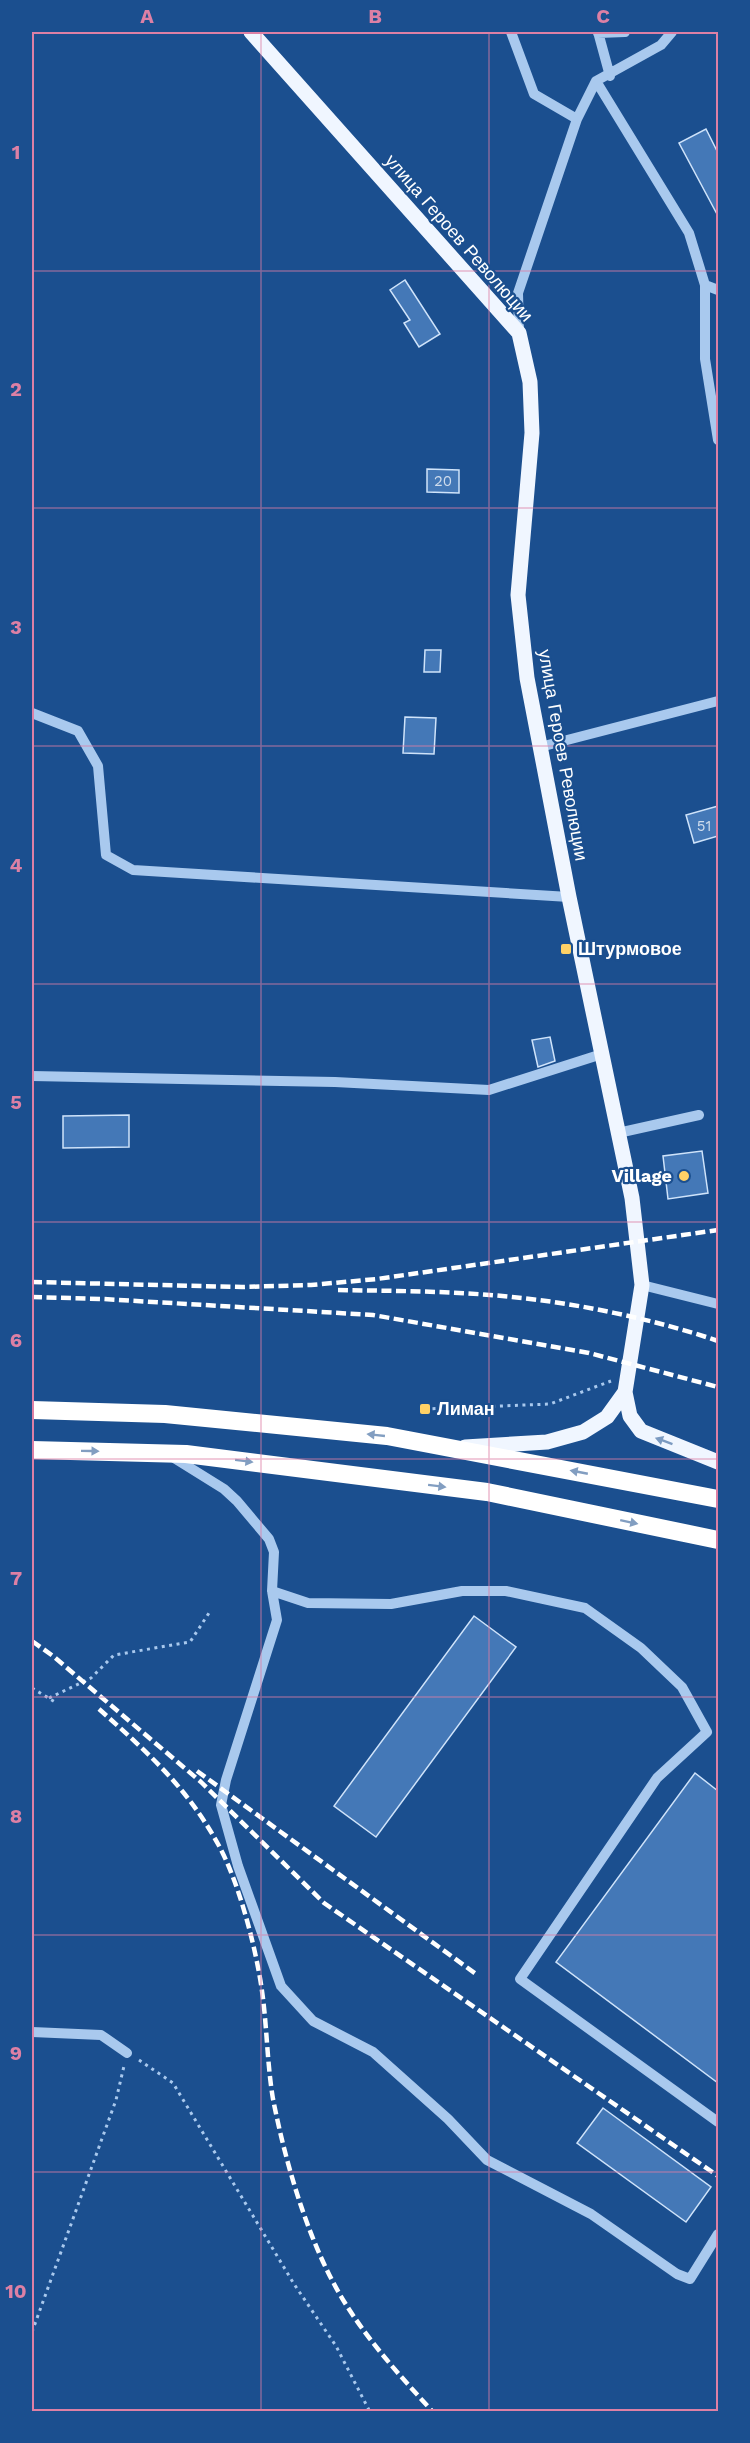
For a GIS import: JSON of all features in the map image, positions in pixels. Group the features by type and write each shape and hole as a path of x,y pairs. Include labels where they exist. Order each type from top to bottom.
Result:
{"highway":[{"path":"32,1410 165,1414 387,1436 455,1447 718,1499"},
{"path":"32,1450 167,1453 487,1492 718,1540"}],"main road":[{"name":"улица Героев Революции","path":"251,32 519,333 530,382 532,433 518,595 527,678 569,897 632,1198 642,1285 625,1392 607,1417 583,1432 547,1442 455,1447"},
{"path":"625,1392 630,1416 642,1431 718,1462"}],"street":[{"path":"511,32 534,94 577,119"},
{"path":"609,76 598,32 625,32"},
{"path":"519,333 518,293 577,119 596,81 609,76 661,45 672,32"},
{"path":"596,81 689,233 705,285 705,359 718,440"},
{"path":"705,285 718,290"},
{"path":"540,747 718,701"},
{"path":"32,713 78,730 98,766 106,855 133,870 569,897"},
{"path":"32,1076 335,1082 489,1090 602,1054"},
{"path":"618,1133 699,1115"},
{"path":"642,1285 717,1302"},
{"path":"167,1453 224,1489 269,1539 274,1552 272,1591 278,1620 225,1780 221,1804 238,1866 281,1986 313,2021 373,2052 448,2119 487,2160 591,2214 677,2274 690,2279 718,2234"},
{"path":"272,1591 308,1603 391,1604 462,1591 506,1591 585,1608 641,1648 682,1687 713,1732 657,1778 520,1979 718,2122"},
{"path":"32,2032 101,2035 127,2053"}],"path":[{"path":"425,1409 550,1404 629,1374"},
{"path":"49,1698 92,1678 114,1654 190,1642 209,1613"},
{"path":"32,1688 55,1702"},
{"path":"32,2332 116,2100 127,2053 173,2083 294,2283 336,2346 370,2412"}],"building":[{"path":"706,129 718,153 718,216 679,143"},
{"path":"405,280 440,334 419,347 404,323 410,320 390,290"},
{"path":"427,469 459,470 459,493 427,492"},
{"path":"425,650 441,650 440,672 424,672"},
{"path":"405,717 436,718 434,754 403,753"},
{"path":"718,806 718,836 694,843 686,815"},
{"path":"550,1037 555,1061 538,1067 532,1040"},
{"path":"129,1115 129,1147 63,1148 63,1116"},
{"path":"702,1151 708,1193 668,1199 663,1156"},
{"path":"474,1616 516,1647 376,1837 334,1806"},
{"path":"695,1773 718,1791 718,2083 556,1962"},
{"path":"603,2108 711,2187 686,2222 577,2143"}],"railway":[{"path":"32,1282 242,1287 311,1285 377,1279 718,1230"},
{"path":"338,1290 447,1292 537,1300 643,1319 718,1341"},
{"path":"32,1297 373,1315 589,1353 718,1387"},
{"path":"32,1641 53,1656 201,1782 324,1903 718,2176"},
{"path":"99,1709 149,1755 179,1787 206,1823 226,1859 240,1896 256,1955 264,2004 273,2099 300,2204 320,2256 345,2303 386,2359 433,2412"},
{"path":"197,1771 476,1974"}],"place":[{"name":"Штурмовое","path":"566,949"},
{"name":"Village","path":"684,1176"},
{"name":"Лиман","path":"425,1409"}]}
